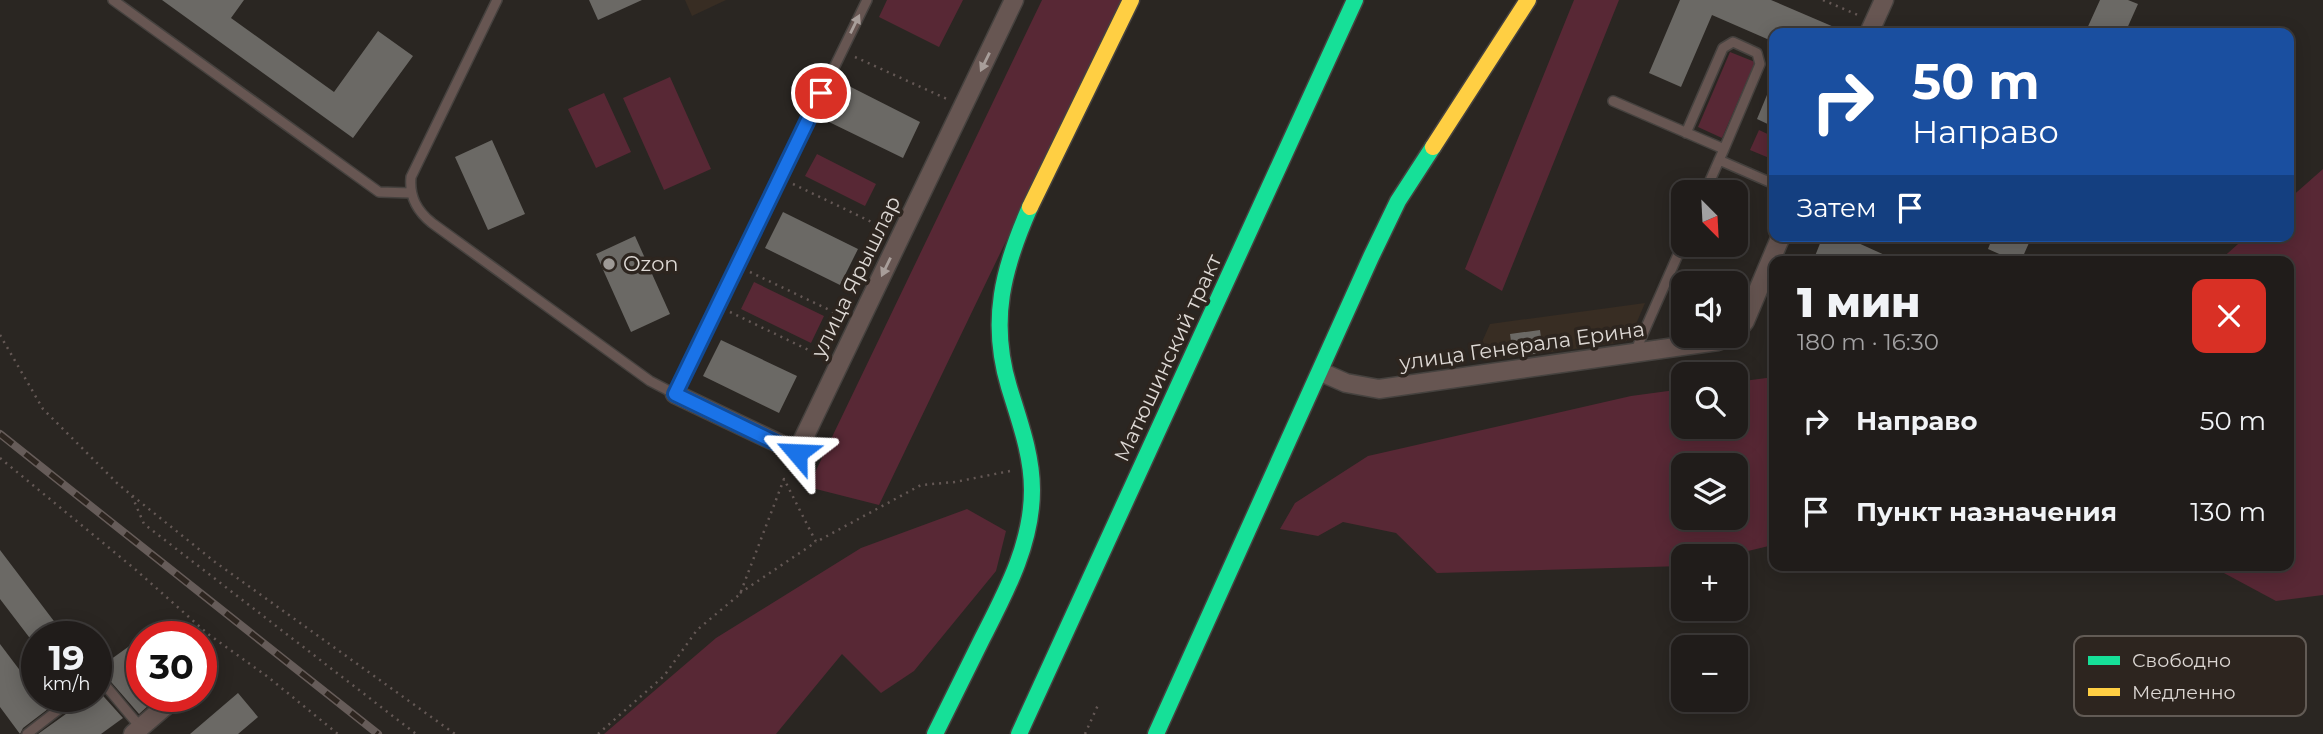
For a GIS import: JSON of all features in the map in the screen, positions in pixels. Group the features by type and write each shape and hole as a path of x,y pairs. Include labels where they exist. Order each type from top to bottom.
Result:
{"street":[{"name":"улица Ярышлар","path":"675,394 797,453 1014,0"},
{"path":"935,734 1022,556 1030,514 1031,468 1027,446 1005,379 999,350 1000,300 1006,271 1034,196 1131,0"},
{"name":"Матюшинский тракт","path":"1019,734 1355,0"},
{"path":"1156,734 1398,201 1528,0"},
{"path":"1872,28 1884,0"},
{"path":"1748,314 1769,264"},
{"name":"улица Генерала Ерина","path":"1321,372 1346,383 1379,389 1671,348"},
{"path":"137,731 159,712"}],"lane":[{"path":"113,0 379,192 411,193"},
{"path":"497,0 411,177 411,193 417,208 432,223 650,381 675,394 867,0"},
{"path":"1686,133 1723,48 1733,42 1757,53 1760,64 1710,180"},
{"path":"1613,101 1724,149"},
{"path":"1719,160 1769,182"},
{"path":"1635,353 1677,257"},
{"path":"112,696 137,731"},
{"path":"27,734 55,712"}],"path":[{"path":"1823,0 1872,28"},
{"path":"842,51 963,107"},
{"path":"780,178 901,236"},
{"path":"737,266 858,324"},
{"path":"718,306 839,365"},
{"path":"0,335 43,409 131,494 215,562 455,734"},
{"path":"0,458 136,570 208,634 268,677 338,734"},
{"path":"598,734 664,676 697,630 740,594 816,542 921,485 955,482 1031,468"},
{"path":"740,594 784,479 816,542"},
{"path":"131,494 144,524 416,734"},
{"path":"1085,734 1098,705"}],"shaded area":[{"path":"685,0 726,0 692,16"},
{"path":"887,0 963,0 939,47 879,17"},
{"path":"1042,0 1122,0 879,505 808,487"},
{"path":"1574,0 1619,0 1502,291 1465,269"},
{"path":"1730,52 1755,62 1722,138 1698,127"},
{"path":"670,77 711,169 664,190 623,98"},
{"path":"604,93 631,152 596,168 568,109"},
{"path":"1759,130 1769,135 1769,158 1750,150"},
{"path":"817,154 876,184 865,206 805,176"},
{"path":"2323,169 2323,595 2276,601 2220,571 2294,571 2294,256 2225,256 2240,242 2294,242 2294,195"},
{"path":"754,282 824,316 811,343 741,309"},
{"path":"1645,303 1630,338 1625,342 1493,360 1492,353 1478,351 1490,324"},
{"path":"1769,378 1769,546 1748,551 1748,544 1671,544 1671,566 1437,573 1396,533 1343,522 1318,536 1280,529 1295,503 1368,456 1631,396 1671,391 1671,439 1748,439 1748,380"},
{"path":"967,509 1006,531 996,571 914,671 881,693 842,654 776,734 604,734 716,638 861,548"}],"building":[{"path":"162,0 244,0 231,18 334,92 378,31 413,56 353,138"},
{"path":"589,0 642,0 598,20"},
{"path":"1680,0 1771,0 1836,28 1769,28 1769,40 1712,15 1681,87 1649,73"},
{"path":"2100,0 2128,0 2138,4 2127,28 2087,28"},
{"path":"845,84 920,122 903,158 827,121"},
{"path":"1769,90 1769,125 1757,119"},
{"path":"492,140 525,214 488,230 455,157"},
{"path":"783,212 858,249 840,285 765,248"},
{"path":"635,236 670,314 631,332 596,254"},
{"path":"1821,242 1856,242 1887,256 1815,256"},
{"path":"1991,242 2029,242 2023,256 2004,256 1988,249"},
{"path":"1540,330 1543,353 1513,356 1510,334"},
{"path":"721,340 797,376 779,413 703,376"},
{"path":"0,550 54,621 21,621 21,627 0,599"},
{"path":"0,644 21,672 21,712 44,712 23,728 20,734 0,707"},
{"path":"126,648 126,699 112,683 112,659"},
{"path":"238,693 258,717 238,734 190,734"},
{"path":"112,706 123,718 101,734 38,734 69,712 112,712"}],"railway":[{"path":"0,434 378,734"}],"traffic: fast":[{"path":"1019,734 1355,0"},
{"path":"1156,734 1371,257 1398,201 1433,147"},
{"path":"935,734 1008,585 1028,529 1032,490 1030,463 1003,363 1000,317 1006,273 1030,207"}],"traffic: slow":[{"path":"1030,207 1131,0"},
{"path":"1433,147 1528,0"}],"place":[{"name":"Ozon","path":"609,264"}],"route":[{"path":"797,453 675,394 821,93"}]}
